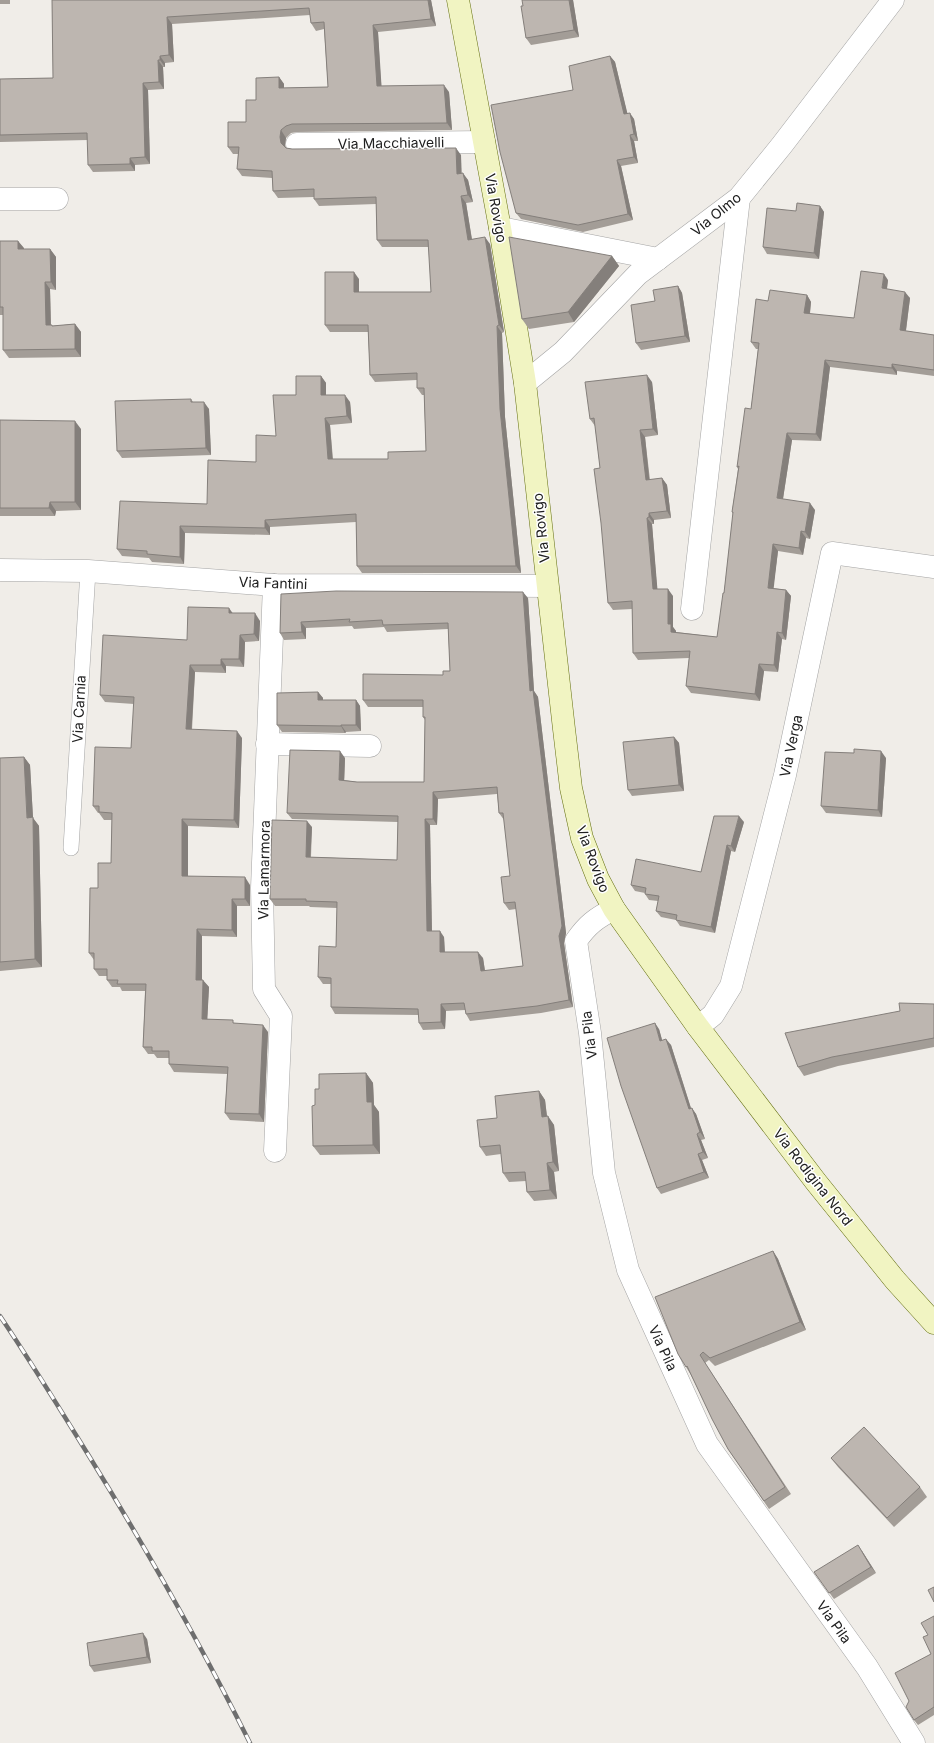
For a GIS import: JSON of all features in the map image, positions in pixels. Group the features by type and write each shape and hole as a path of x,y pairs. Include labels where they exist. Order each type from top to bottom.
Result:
{"main road":[{"name":"Via Rovigo","path":"458,0 500,228 525,383 571,788 582,838 598,879 614,909 698,1027"},
{"name":"Via Rodigina Nord","path":"698,1027 816,1182 895,1280 934,1323"}],"street":[{"name":"Via Olmo","path":"525,383 563,352 638,274 738,198 786,139 893,0"},
{"name":"Via Macchiavelli","path":"297,144 484,142"},
{"path":"692,609 738,198"},
{"path":"0,199 57,199"},
{"path":"500,228 658,259"},
{"name":"Via Verga","path":"698,1027 713,1015 731,986 785,774 832,553 934,567"},
{"name":"Via Fantini","path":"0,570 88,570 274,585 547,586"},
{"name":"Via Lamarmora","path":"274,585 262,904 264,989 281,1016 275,1150"},
{"path":"267,744 370,746"},
{"name":"Via Pila","path":"614,909 598,916 576,941 590,1033 604,1173 628,1270 707,1444 867,1667 914,1743"}],"lane":[{"name":"Via Carnia","path":"71,848 88,570"}],"building":[{"path":"52,0 428,0 431,19 373,25 377,86 444,85 447,123 292,124 281,130 280,137 281,143 286,148 292,149 456,148 457,174 463,173 468,195 461,196 468,240 485,237 499,325 497,326 500,409 516,566 357,566 356,514 265,520 265,528 180,526 180,557 147,554 147,551 117,549 120,501 207,504 208,460 256,462 256,435 276,436 273,395 296,395 296,376 321,376 321,395 345,395 347,416 325,418 328,459 388,459 388,452 426,451 424,388 417,388 417,373 370,375 368,325 325,325 325,272 354,272 354,292 431,292 428,240 377,240 376,197 314,199 314,189 273,191 272,171 237,169 239,147 228,147 228,122 246,122 246,100 256,100 256,78 279,77 279,88 328,87 324,22 311,23 309,8 167,17 169,55 160,56 160,60 158,60 159,82 143,83 145,157 130,158 130,164 88,165 87,133 0,135 0,79 53,78"},
{"path":"522,0 569,0 574,30 526,38 521,6 523,6"},
{"path":"610,56 624,114 630,113 634,134 630,135 634,157 617,160 628,214 578,225 516,213 500,152 491,105 573,90 569,66"},
{"path":"797,203 820,206 814,253 763,247 767,208 796,211"},
{"path":"509,237 612,256 568,312 522,319"},
{"path":"0,241 18,241 18,249 50,249 51,282 45,282 46,325 52,326 75,324 75,349 3,350 3,307 0,307"},
{"path":"861,271 884,274 882,288 905,292 900,330 934,335 934,370 892,364 892,368 825,360 816,434 787,433 777,498 810,503 805,532 801,531 799,548 773,544 768,588 786,590 782,633 777,632 774,665 759,664 755,694 686,686 690,651 633,653 632,601 608,603 601,523 594,469 600,468 594,418 590,419 585,382 647,375 653,429 640,430 646,480 662,478 667,511 649,513 649,517 647,518 653,589 668,589 668,624 671,624 671,632 717,637 724,593 732,512 739,466 737,467 745,408 751,409 759,343 751,342 756,299 768,301 770,290 807,295 804,313 854,318"},
{"path":"678,286 685,336 636,343 631,305 655,301 653,290"},
{"path":"191,399 191,402 204,402 206,448 117,451 115,401"},
{"path":"0,420 75,421 75,502 50,502 49,508 0,508"},
{"path":"336,591 523,592 530,691 533,690 562,926 559,936 569,1000 537,1006 466,1014 464,1003 441,1004 441,1022 419,1023 418,1009 331,1007 331,978 318,977 319,946 336,947 337,902 306,901 306,899 270,899 272,820 307,821 306,857 397,860 398,816 287,813 290,750 340,751 339,780 357,782 424,782 425,717 423,717 423,700 363,700 363,674 443,675 443,671 450,671 448,623 383,625 382,620 349,622 350,619 301,622 302,632 280,633 281,594","holes":["497,787 499,813 503,813 510,876 501,877 504,903 515,902 523,966 481,971 478,952 440,952 440,931 427,931 425,819 433,819 433,792"]},
{"path":"188,607 229,608 229,613 255,613 254,634 240,635 239,659 221,659 221,665 190,665 186,729 237,731 234,820 182,819 182,876 245,877 245,899 232,899 232,930 197,929 196,980 203,980 202,1019 233,1020 233,1023 263,1025 259,1114 225,1113 228,1067 169,1064 169,1051 152,1051 152,1047 143,1047 146,984 117,984 118,980 107,980 107,969 94,969 94,953 89,953 90,888 98,888 98,863 111,863 112,813 99,812 99,806 93,806 95,747 131,748 134,697 100,695 103,635 187,640"},
{"path":"318,692 318,700 356,700 356,725 277,725 277,693"},
{"path":"674,737 679,785 628,790 623,742"},
{"path":"854,749 881,751 878,810 821,806 825,752 854,753"},
{"path":"24,757 27,818 33,817 35,959 0,962 0,758"},
{"path":"714,816 739,816 731,846 727,845 711,927 676,920 677,915 656,911 659,896 645,894 646,888 631,885 636,859 701,872"},
{"path":"899,1003 934,1004 934,1038 832,1057 798,1067 785,1033 900,1011"},
{"path":"655,1023 660,1041 666,1039 689,1109 692,1108 700,1132 697,1134 703,1152 698,1154 704,1172 657,1188 621,1086 607,1038"},
{"path":"366,1073 367,1102 372,1102 373,1145 313,1146 312,1106 315,1105 315,1089 319,1089 319,1074"},
{"path":"539,1091 542,1117 548,1116 553,1162 547,1163 550,1190 527,1192 525,1172 503,1173 500,1145 480,1147 477,1120 497,1118 495,1096"},
{"path":"773,1251 800,1322 710,1358 703,1352 700,1355 785,1487 764,1501 728,1449 687,1366 686,1367 678,1354 655,1297"},
{"path":"864,1427 920,1487 887,1518 831,1458"},
{"path":"858,1545 871,1567 829,1593 814,1572"},
{"path":"934,1587 934,1602 928,1590"},
{"path":"934,1616 934,1707 914,1720 906,1707 909,1701 895,1673 931,1654 923,1637 928,1635 921,1623"},
{"path":"143,1633 147,1657 90,1666 87,1643"}],"railway":[{"path":"0,1316 56,1403 132,1527 193,1634 250,1743"}]}
